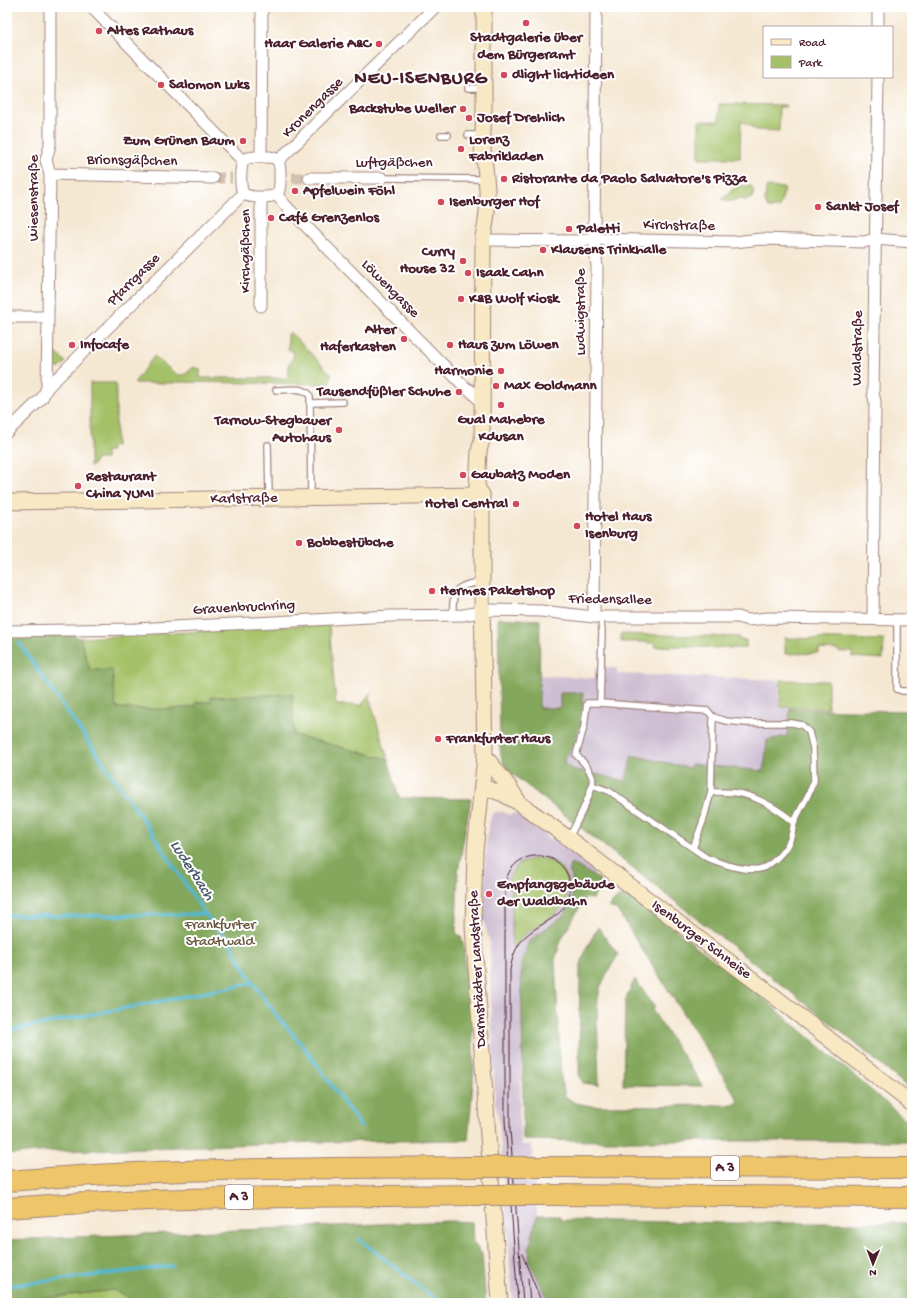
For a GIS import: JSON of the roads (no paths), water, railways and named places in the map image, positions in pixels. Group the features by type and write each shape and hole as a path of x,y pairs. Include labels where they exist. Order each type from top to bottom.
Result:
{"highway":[{"name":"A 3","path":"7,1181 62,1176 220,1169 470,1167 912,1168"},
{"name":"A 3","path":"7,1208 75,1202 221,1198 472,1195 912,1197"}],"main road":[{"path":"483,238 479,225 480,179 483,142 484,7"},
{"path":"483,142 487,199 486,225 483,238"},
{"name":"Darmstädter Landstraße","path":"483,238 482,440 486,451 487,488 482,496 482,611 485,756 483,787 475,851 473,926 500,1303"},
{"name":"Karlstraße","path":"7,502 482,496"},
{"path":"485,756 510,788 519,803"},
{"name":"Isenburger Schneise","path":"483,787 503,794 519,803 568,838 912,1104"}],"street":[{"name":"Wiesenstraße","path":"47,388 50,174 46,162 50,146 50,7"},
{"path":"91,7 243,161"},
{"path":"258,157 262,7"},
{"name":"Kronengasse","path":"278,161 435,7"},
{"name":"Ludwigstraße","path":"596,7 594,239 597,267 598,617"},
{"path":"878,7 878,26"},
{"name":"Waldstraße","path":"872,619 875,510 875,402 873,393 878,78"},
{"path":"258,157 272,157 278,161 286,178 277,195 271,197 247,196 243,194 241,190 237,178 243,161 248,158 258,157"},
{"name":"Brionsgäßchen","path":"50,174 213,178"},
{"name":"Luftgäßchen","path":"309,178 382,178"},
{"name":"Pfarrgasse","path":"7,432 42,398 47,388 243,194"},
{"name":"Löwengasse","path":"277,195 290,210 482,403"},
{"name":"Kirchgäßchen","path":"260,306 261,197"},
{"name":"Kirchstraße","path":"483,238 577,241 594,239 734,242 761,239 864,242 875,240 912,242"},
{"path":"7,317 47,318"},
{"name":"Friedensallee","path":"482,611 541,612 598,617 738,617 748,620 768,618 912,620"},
{"name":"Gravenbruchring","path":"7,630 135,629 390,616 453,615 482,611"}],"lane":[{"path":"468,88 484,88"},
{"path":"441,135 448,135"},
{"path":"468,135 483,142"},
{"name":"Luftgäßchen","path":"382,178 480,179"},
{"path":"276,390 304,390 309,392 311,403 311,498"},
{"path":"311,403 343,402"},
{"path":"268,445 269,498"},
{"path":"453,615 453,596 458,588 468,583 482,582"},
{"path":"598,617 601,621 602,632 600,703"},
{"path":"897,620 896,688 902,691 912,691"},
{"path":"568,838 584,806 593,778 585,762 576,755 584,727 587,703 708,711 713,717 726,721 746,723 792,723 802,725 809,732 813,748 814,781 794,822 790,841 784,850 769,864 760,869 749,869 725,865 707,858 609,791 592,785"},
{"path":"693,848 703,821 711,792 713,717"},
{"path":"711,792 737,793 762,801 782,812 794,822"}],"waterway":[{"name":"Luderbach","path":"19,643 144,821 205,914 228,940 253,983 277,1016 305,1048 361,1127"},
{"path":"7,915 68,916 205,914"},
{"path":"7,1031 253,983"},
{"name":"Luderbach","path":"359,1239 440,1303"},
{"path":"7,1286 172,1266"}],"tunnel":[{"path":"213,178 232,178"},
{"path":"292,178 309,178"}],"tram line":[{"path":"518,1303 505,1120 505,886 509,872 517,863 528,857 539,856 551,858 561,865 567,875 570,888 569,898 559,913 530,933 520,942 514,954 510,970 510,1129 523,1303"},
{"path":"522,1254 542,1303"},
{"path":"528,1278 530,1303"}],"place":[{"name":"Stadtgalerie über dem Bürgeramt","path":"526,23"},
{"name":"Altes Rathaus","path":"99,31"},
{"name":"Haar Galerie A&C","path":"379,44"},
{"name":"dlight lichtideen","path":"504,75"},
{"name":"Salomon Luks","path":"161,85"},
{"name":"Backstube Weller","path":"463,109"},
{"name":"Josef Drehlich","path":"469,118"},
{"name":"Zum Grünen Baum","path":"243,141"},
{"name":"Lorenz Fabrikladen","path":"461,149"},
{"name":"Ristorante da Paolo Salvatore's Pizza","path":"504,179"},
{"name":"Apfelwein Föhl","path":"295,191"},
{"name":"Isenburger Hof","path":"441,202"},
{"name":"Sankt Josef","path":"818,207"},
{"name":"Café Grenzenlos","path":"271,218"},
{"name":"Paletti","path":"569,229"},
{"name":"Klausens Trinkhalle","path":"543,250"},
{"name":"Curry House 32","path":"463,261"},
{"name":"Isaak Cahn","path":"468,273"},
{"name":"K&B Wolf Kiosk","path":"461,299"},
{"name":"Alter Haferkasten","path":"404,339"},
{"name":"Infocafe","path":"72,345"},
{"name":"Haus zum Löwen","path":"450,345"},
{"name":"Harmonie","path":"501,371"},
{"name":"Max Goldmann","path":"496,386"},
{"name":"Tausendfüßler Schuhe","path":"459,392"},
{"name":"Gual Mahebre Kdusan","path":"501,405"},
{"name":"Tarnow-Stegbauer Autohaus","path":"339,430"},
{"name":"Gaubatz Moden","path":"463,475"},
{"name":"Restaurant China YUMI","path":"78,486"},
{"name":"Hotel Central","path":"516,504"},
{"name":"Hotel Haus Isenburg","path":"577,526"},
{"name":"Bobbestübche","path":"299,543"},
{"name":"Hermes Paketshop","path":"432,591"},
{"name":"Frankfurter Haus","path":"438,739"},
{"name":"Empfangsgebäude der Waldbahn","path":"489,894"}],"district":[{"name":"NEU-ISENBURG","path":"421,79"}],"park label":[{"name":"Frankfurter Stadtwald","path":"220,934"}]}
